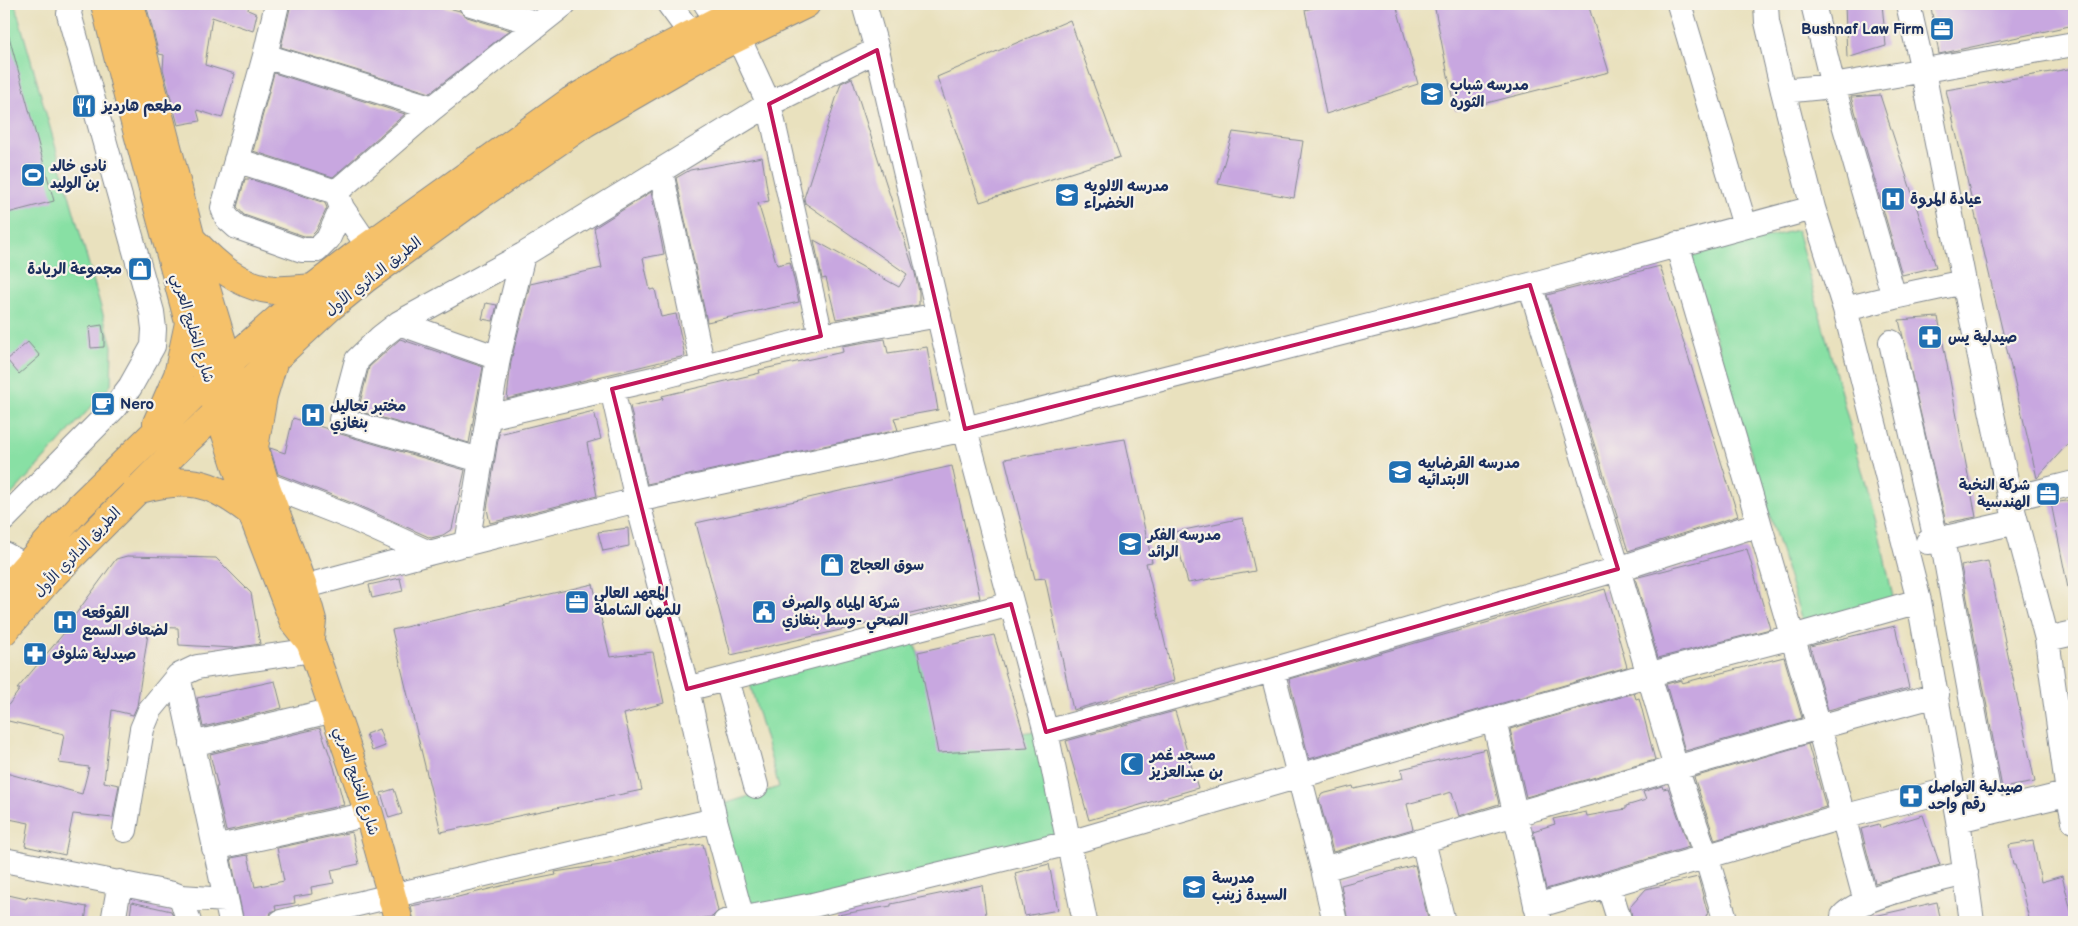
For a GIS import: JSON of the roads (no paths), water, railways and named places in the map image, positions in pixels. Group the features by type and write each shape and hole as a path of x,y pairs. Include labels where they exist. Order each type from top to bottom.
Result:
{"main road":[{"name":"شارع الخليج العربي","path":"104,4 128,100 189,322 218,372"},
{"name":"شارع الخليج العربي","path":"130,4 191,239 218,372 228,402 252,513 294,622 312,646 369,814 399,922"},
{"name":"الطريق الدائري الأول","path":"4,591 15,560 80,506 218,372 313,288 368,246 571,102 629,67 690,34 711,12 750,4"},
{"name":"الطريق الدائري الأول","path":"4,631 47,581 136,490 329,308 366,278 476,198 585,124 738,37 806,4"},
{"path":"191,239 215,264 236,279 274,290 313,288"},
{"path":"151,436 178,375 189,322"},
{"path":"254,449 263,396 273,362"},
{"name":"شارع الخليج العربي","path":"228,402 254,449 303,587 312,620 312,646"},
{"path":"136,490 178,481 200,483 238,502 252,513"}],"street":[{"path":"4,519 114,408 130,387 152,346 154,329 152,312 69,14 71,4"},
{"path":"277,4 265,56 222,208 227,218 237,227 302,250 317,250 328,239 339,200 433,108 564,4"},
{"path":"471,4 539,24"},
{"path":"670,4 690,34"},
{"path":"864,4 877,50 965,429 1046,732 1085,922"},
{"path":"1679,4 1745,226"},
{"path":"1813,4 1833,86 1894,297"},
{"path":"1908,4 1924,71 1964,282 2010,499 2046,639 2074,821"},
{"path":"1763,10 1814,208 1845,309 1919,601 1953,789 1972,922"},
{"path":"738,37 769,104 822,336"},
{"path":"1784,91 1833,86 2074,44"},
{"path":"480,460 340,420 357,360 399,323 524,255 769,104 877,50"},
{"path":"265,56 433,108"},
{"path":"236,160 339,200 368,246"},
{"path":"661,172 703,367"},
{"path":"303,587 637,500 965,429 1530,285 1814,208"},
{"path":"1677,244 1819,727 1866,902"},
{"path":"467,544 498,358 524,255"},
{"path":"1845,309 1964,282"},
{"path":"1530,285 1618,569 1647,675 1726,922"},
{"path":"488,417 703,367 822,336 939,315"},
{"path":"399,323 498,358"},
{"path":"1891,342 1939,539 1992,812"},
{"path":"612,389 637,500 687,689 737,921 815,914 1069,843 1647,675 1919,601"},
{"path":"2010,499 2074,482"},
{"path":"265,484 352,518 428,553"},
{"path":"1906,547 2016,522"},
{"path":"1046,732 1272,670 1618,569 1759,524"},
{"path":"687,689 1011,604"},
{"path":"2046,639 2074,633"},
{"path":"125,830 142,730 150,710 178,676 197,667 312,646"},
{"path":"1272,670 1335,922"},
{"path":"4,860 120,882 229,911 178,676"},
{"path":"727,679 756,786"},
{"path":"1323,869 1936,695"},
{"path":"192,744 334,710"},
{"path":"1494,720 1538,914 1608,884 1842,817 1953,789"},
{"path":"1958,820 2071,792"},
{"path":"214,848 369,814"},
{"path":"281,922 716,820"},
{"path":"1424,841 1443,922"},
{"path":"1843,922 1843,916 1848,910 1866,902 1966,873"},
{"path":"113,922 120,882"},
{"path":"1608,884 1620,922"},
{"path":"181,897 189,922"}],"place":[{"name":"Bushnaf Law Firm","path":"1942,29"},
{"name":"مدرسه شباب الثوره","path":"1432,94"},
{"name":"مطعم هارديز","path":"84,106"},
{"name":"نادي خالد بن الوليد","path":"33,175"},
{"name":"مدرسه الالويه الخضراء","path":"1067,195"},
{"name":"عيادة المروة","path":"1893,199"},
{"name":"مجموعة الريادة","path":"140,269"},
{"name":"صيدلية يس","path":"1930,337"},
{"name":"Nero","path":"103,404"},
{"name":"مختبر تحاليل بنغازي","path":"313,415"},
{"name":"مدرسه القرضابيه الابتدائيه","path":"1400,472"},
{"name":"شركة النخبة الهندسية","path":"2048,494"},
{"name":"مدرسه الفكر الرائد","path":"1130,544"},
{"name":"سوق العجاج","path":"832,565"},
{"name":"المعهد العالي للمهن الشاملة","path":"577,602"},
{"name":"شركة المياه والصرف الصحي -وسط بنغازي","path":"764,612"},
{"name":"القوقعه لضعاف السمع","path":"65,622"},
{"name":"صيدلية شلوف","path":"35,654"},
{"name":"مسجد عُمر بن عبدالعزيز","path":"1132,764"},
{"name":"صيدلية التواصل رقم واحد","path":"1911,796"},
{"name":"مدرسة السيدة زينب","path":"1194,887"}]}
